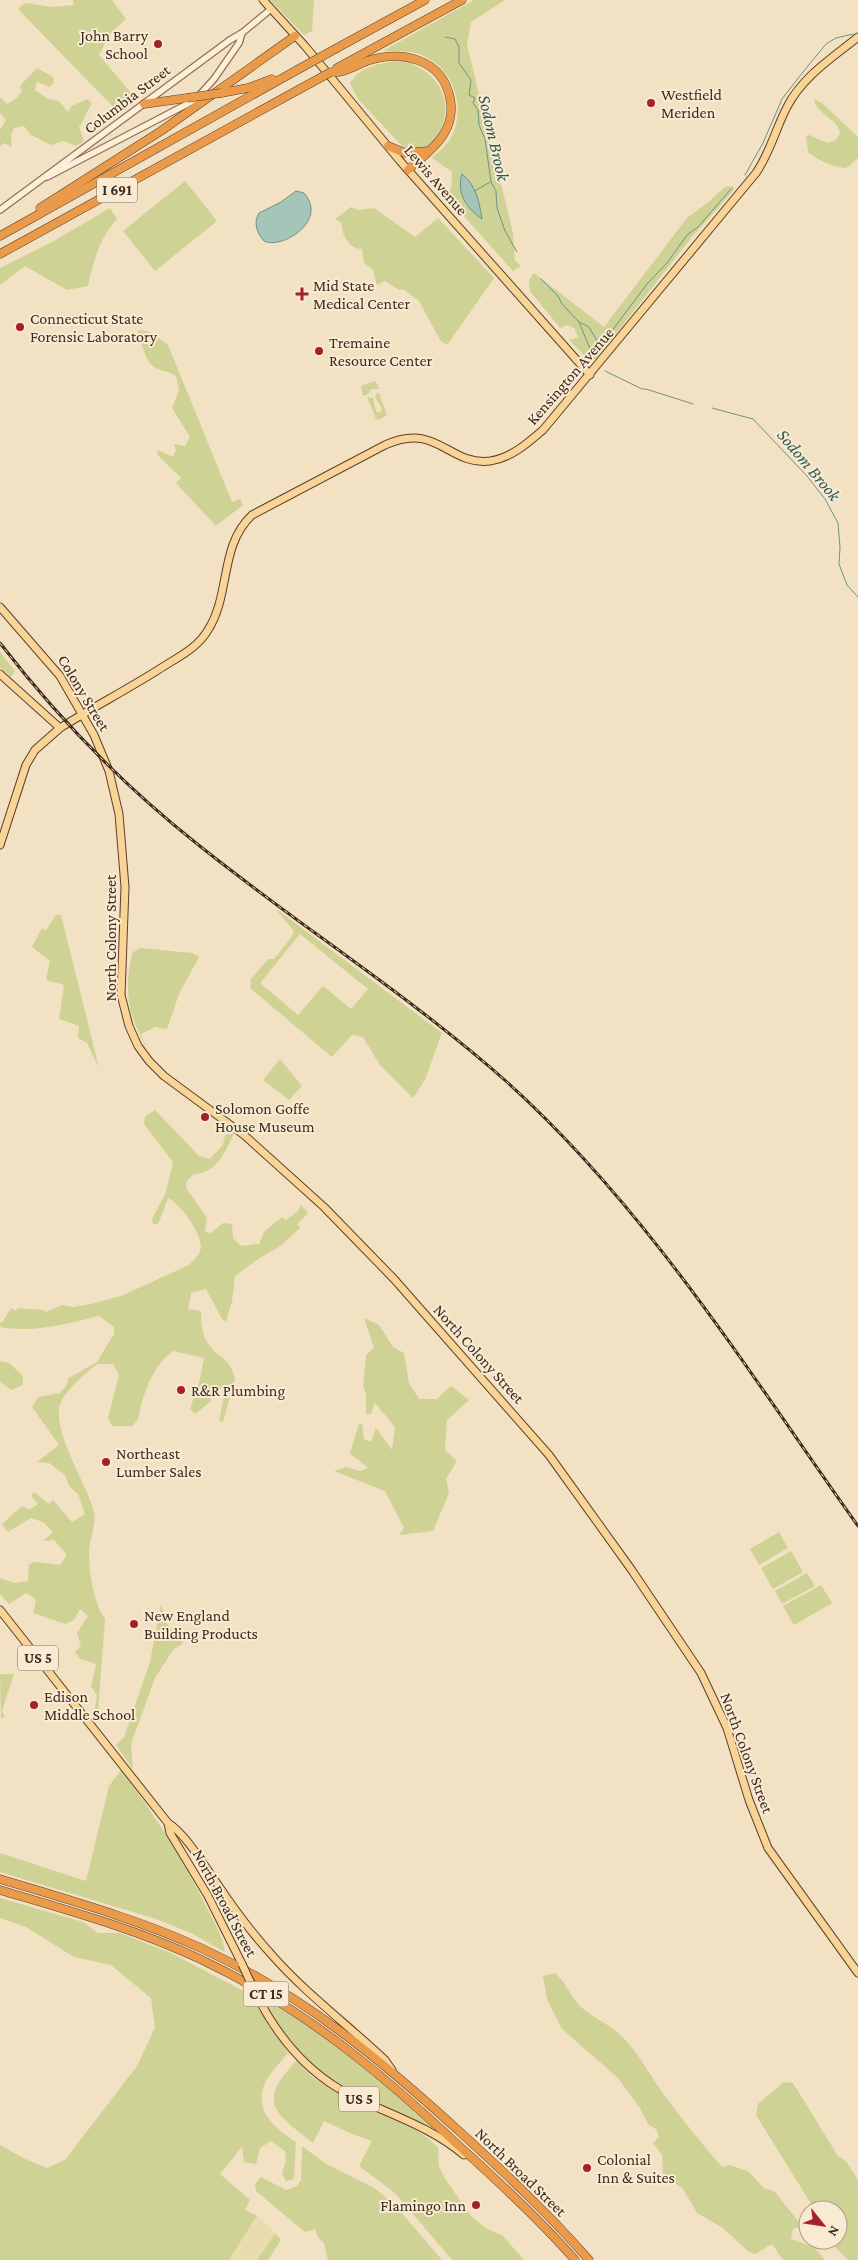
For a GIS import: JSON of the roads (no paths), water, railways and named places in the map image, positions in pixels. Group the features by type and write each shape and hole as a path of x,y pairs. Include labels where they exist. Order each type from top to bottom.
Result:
{"highway":[{"name":"I 691","path":"0,236 424,0"},
{"path":"350,64 462,0"},
{"path":"26,221 35,211 166,129 296,36"},
{"path":"350,64 400,56 420,60 435,70 448,89 451,112 446,132 432,149 408,170"},
{"name":"I 691","path":"0,254 331,72 339,72 350,64"},
{"path":"144,104 255,86 295,71"},
{"path":"388,146 406,154 420,153 432,149"},
{"name":"CT 15","path":"0,1879 140,1923 224,1960 308,2008 392,2071"},
{"name":"CT 15","path":"0,1890 106,1922 154,1939 213,1965 266,1994 317,2026 364,2061 489,2173"},
{"name":"North Broad Street","path":"392,2071 524,2192 588,2260"},
{"name":"North Broad Street","path":"489,2173 575,2260"}],"main road":[{"name":"Lewis Avenue","path":"263,0 296,36 408,170 590,375"},
{"name":"Kensington Avenue","path":"0,845 26,765 35,750 60,728 181,656 203,638 215,615 230,551 236,534 245,521 260,510 402,438 426,438 474,460 489,461 505,457 543,430 756,173 771,148 786,108 800,87 815,72 858,37"},
{"name":"Colony Street","path":"0,607 55,668 83,714 102,752 112,779"},
{"path":"0,674 60,728"},
{"name":"North Colony Street","path":"112,779 119,814 126,889 121,995 128,1026 138,1046 149,1061 164,1076 244,1134 319,1201 394,1279 549,1455 631,1569 701,1673 727,1728 748,1797 768,1848 858,1973"},
{"name":"North Broad Street","path":"0,1610 212,1876 276,1961 381,2057 392,2071"},
{"name":"North Broad Street","path":"168,1823 170,1833 201,1883 268,2017 289,2046 320,2076 351,2095 434,2134 489,2173"},
{"path":"201,1883 212,1876"}],"street":[{"name":"Columbia Street","path":"0,210 242,33 270,9"},
{"path":"47,177 195,100 214,79 239,43 242,33"}],"waterway":[{"path":"745,175 763,143 782,99 826,44 836,38 853,34"},
{"name":"Sodom Brook","path":"445,37 455,39 459,47 459,63 471,80 469,95 475,98 473,103 478,110 479,125 485,139 491,182 496,191 497,208 505,231 517,252"},
{"path":"475,191 490,182"},
{"path":"579,322 589,327 597,341 600,342 608,336 687,235 698,227 731,189"},
{"name":"Sodom Brook","path":"541,279 579,322 593,356"},
{"name":"Sodom Brook","path":"605,371 642,389 693,404"},
{"name":"Sodom Brook","path":"712,408 753,419 807,476 825,499 838,523 839,564 847,585 858,597"}],"railway":[{"path":"0,643 68,724 117,774 169,821 274,903 470,1050 507,1082 558,1131 606,1183 694,1294 858,1526"}],"place":[{"name":"John Barry School","path":"158,44"},
{"name":"Westfield Meriden","path":"651,103"},
{"name":"Mid State Medical Center","path":"302,294"},
{"name":"Connecticut State Forensic Laboratory","path":"20,327"},
{"name":"Tremaine Resource Center","path":"319,351"},
{"name":"Solomon Goffe House Museum","path":"205,1117"},
{"name":"R&R Plumbing","path":"181,1390"},
{"name":"Northeast Lumber Sales","path":"106,1462"},
{"name":"New England Building Products","path":"134,1624"},
{"name":"Edison Middle School","path":"34,1705"},
{"name":"Colonial Inn & Suites","path":"587,2168"},
{"name":"Flamingo Inn","path":"476,2205"}]}
